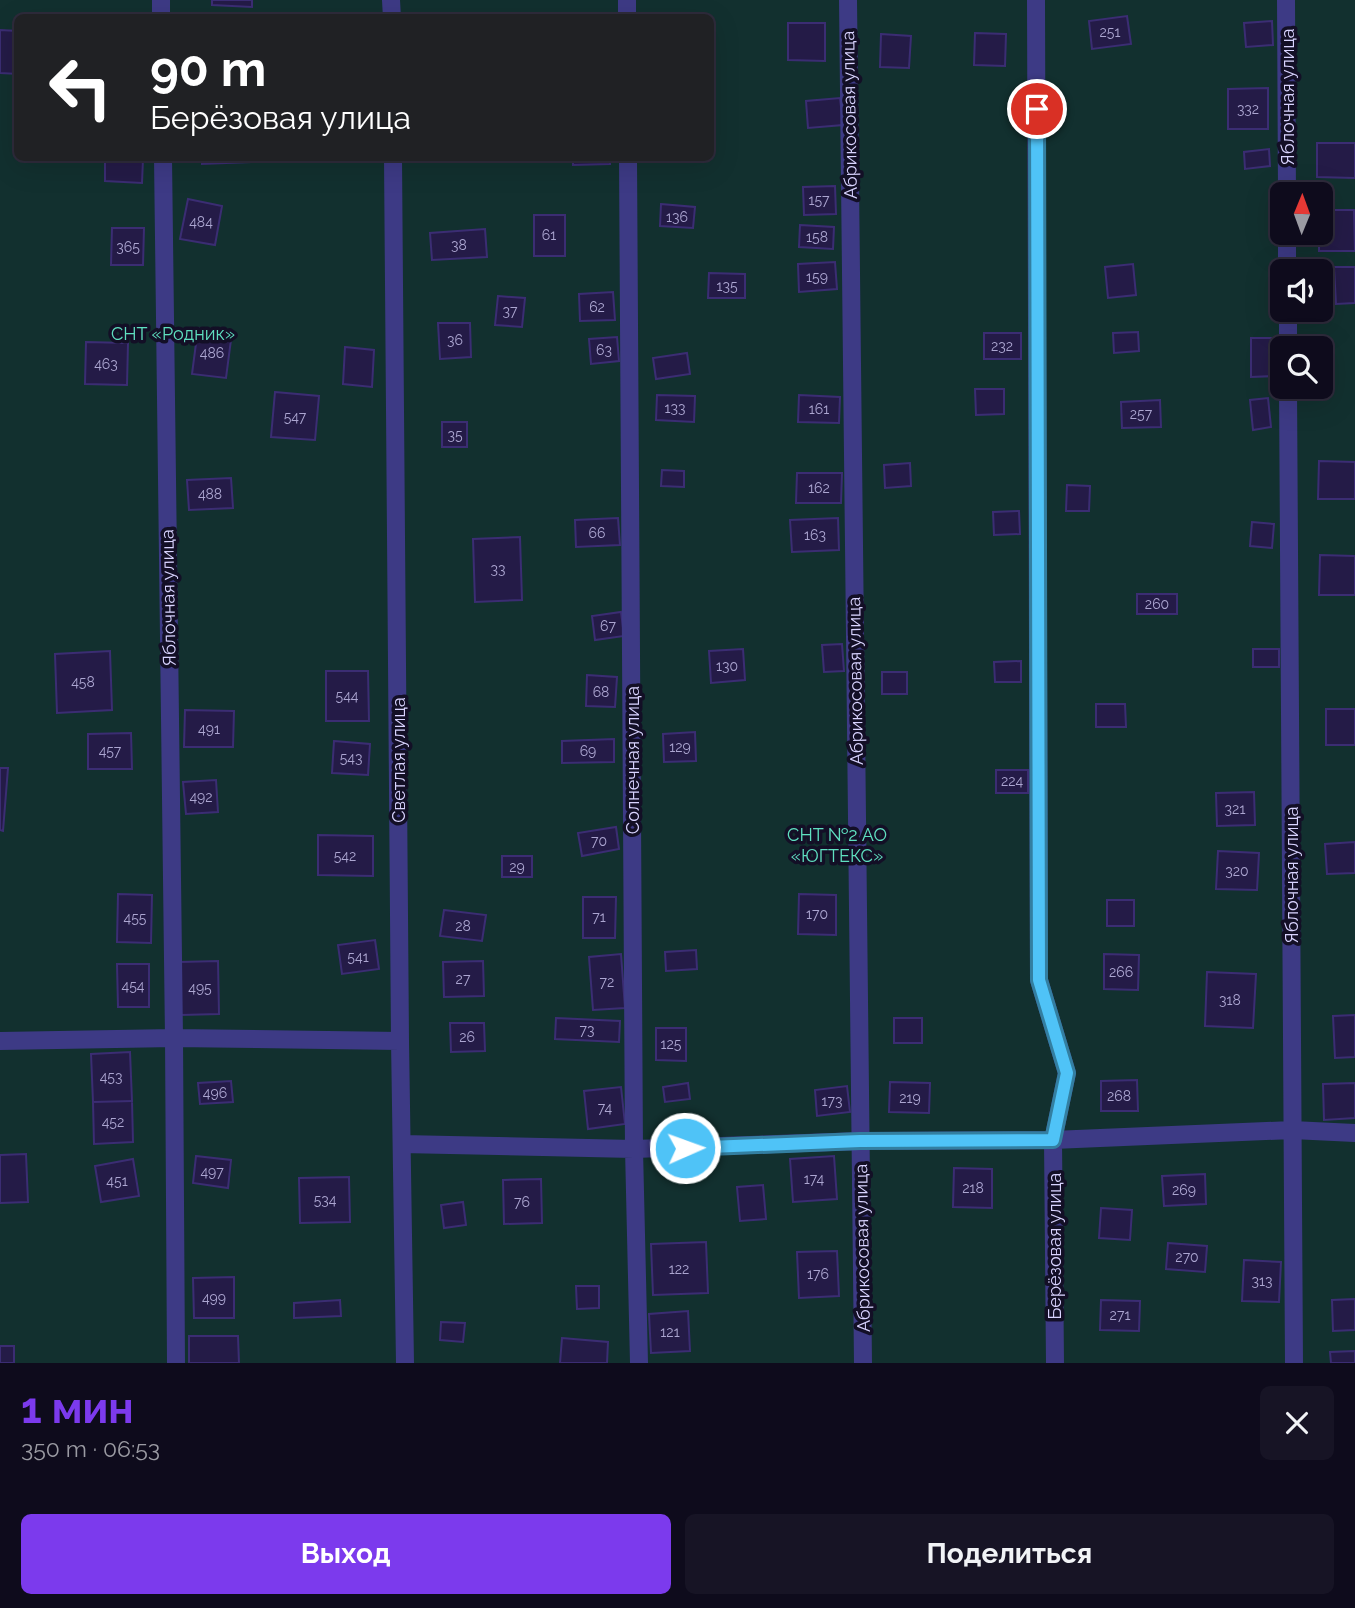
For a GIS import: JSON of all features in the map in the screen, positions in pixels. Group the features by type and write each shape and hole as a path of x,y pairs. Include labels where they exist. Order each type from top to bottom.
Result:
{"street":[{"name":"Абрикосовая улица","path":"848,0 863,1363"},
{"name":"Берёзовая улица","path":"1036,0 1039,980 1067,1073 1053,1140 1055,1363"},
{"name":"Яблочная улица","path":"1286,0 1287,182"},
{"name":"Яблочная улица","path":"163,161 176,1363"},
{"name":"Светлая улица","path":"393,161 405,1363"},
{"name":"Солнечная улица","path":"628,161 634,1149 639,1363"},
{"name":"Яблочная улица","path":"1288,399 1294,1363"},
{"path":"0,1041 174,1038 400,1041"},
{"path":"402,1144 634,1149 860,1141 1053,1140 1292,1130 1355,1133"}],"green space":[{"name":"СНТ №2 АО «ЮГТЕКС»","path":"0,0 1355,0 1355,1363 0,1363"}],"building":[{"path":"212,0 252,0 252,7 212,5"},
{"path":"1127,16 1131,44 1092,49 1089,21"},
{"path":"1272,21 1273,45 1246,47 1244,23"},
{"path":"788,23 825,23 825,61 788,60"},
{"path":"0,30 14,31 14,74 0,73"},
{"path":"975,33 1006,34 1005,66 974,65"},
{"path":"881,34 911,36 909,68 880,67"},
{"path":"1268,88 1268,129 1228,129 1228,89"},
{"path":"840,98 843,125 808,128 806,101"},
{"path":"1317,143 1355,143 1355,178 1317,177"},
{"path":"1269,149 1270,166 1245,169 1244,152"},
{"path":"105,161 143,161 142,183 105,181"},
{"path":"202,161 251,161 251,162 202,164"},
{"path":"573,161 610,161 610,164 573,165"},
{"path":"835,186 836,214 804,215 803,187"},
{"path":"188,199 222,206 215,245 180,239"},
{"path":"661,204 695,207 693,228 660,226"},
{"path":"1334,210 1354,210 1355,251 1319,251 1319,245 1334,245"},
{"path":"534,215 565,215 565,256 534,256"},
{"path":"800,225 834,227 833,249 799,247"},
{"path":"112,228 144,228 143,265 111,265"},
{"path":"485,229 487,257 432,260 430,233"},
{"path":"835,262 837,289 799,292 798,264"},
{"path":"1133,264 1136,295 1108,298 1105,267"},
{"path":"1334,267 1355,267 1355,303 1336,304"},
{"path":"709,273 745,274 745,298 708,298"},
{"path":"613,292 615,320 580,321 579,294"},
{"path":"498,296 525,298 522,327 495,325"},
{"path":"438,323 470,323 471,357 440,359"},
{"path":"198,328 232,332 226,378 192,374"},
{"path":"1138,332 1139,351 1114,353 1113,333"},
{"path":"984,333 1021,333 1021,359 984,359"},
{"path":"617,337 619,361 591,364 589,339"},
{"path":"1251,338 1270,338 1270,376 1251,377"},
{"path":"86,342 128,343 127,385 85,384"},
{"path":"345,347 374,350 372,387 343,384"},
{"path":"687,353 690,374 656,379 653,358"},
{"path":"975,389 1004,389 1004,414 976,415"},
{"path":"275,392 319,396 315,440 271,437"},
{"path":"657,395 695,396 694,422 656,420"},
{"path":"799,395 840,397 839,423 798,422"},
{"path":"1268,398 1271,427 1253,430 1250,400"},
{"path":"1160,400 1161,427 1122,428 1121,402"},
{"path":"442,422 467,422 467,447 442,447"},
{"path":"1319,461 1355,462 1355,499 1318,499"},
{"path":"910,463 911,486 885,488 884,465"},
{"path":"662,470 684,471 684,487 661,486"},
{"path":"797,473 842,473 841,503 796,503"},
{"path":"231,478 233,508 189,510 187,480"},
{"path":"1067,485 1090,486 1089,511 1066,511"},
{"path":"1019,511 1020,534 994,535 993,512"},
{"path":"618,518 620,545 576,547 575,520"},
{"path":"838,518 839,550 792,552 790,520"},
{"path":"1252,522 1274,524 1272,548 1250,546"},
{"path":"520,537 522,600 475,602 473,539"},
{"path":"1320,555 1355,556 1355,595 1319,595"},
{"path":"1137,594 1177,594 1177,614 1137,614"},
{"path":"621,612 624,636 595,640 592,616"},
{"path":"842,644 844,671 824,672 822,645"},
{"path":"743,649 745,680 711,683 709,651"},
{"path":"1253,649 1279,649 1279,667 1253,667"},
{"path":"110,651 112,710 57,713 55,654"},
{"path":"1021,661 1021,682 995,682 994,662"},
{"path":"326,671 368,671 369,721 326,721"},
{"path":"882,672 907,672 907,694 882,694"},
{"path":"587,675 617,677 615,707 586,706"},
{"path":"1096,704 1125,704 1126,727 1096,727"},
{"path":"1326,709 1355,709 1355,745 1326,745"},
{"path":"185,710 234,711 233,747 184,747"},
{"path":"695,732 696,761 664,762 663,734"},
{"path":"131,733 132,769 88,769 88,734"},
{"path":"614,739 614,762 562,763 562,741"},
{"path":"334,741 370,744 368,775 332,773"},
{"path":"0,768 8,768 3,831 0,830"},
{"path":"996,770 1028,770 1028,793 996,793"},
{"path":"216,780 218,812 186,814 183,782"},
{"path":"1254,792 1255,825 1217,826 1216,793"},
{"path":"616,827 619,849 582,856 578,833"},
{"path":"318,835 373,836 373,876 318,875"},
{"path":"1355,842 1355,873 1327,874 1325,844"},
{"path":"1218,851 1259,853 1257,890 1216,889"},
{"path":"502,856 532,856 532,877 502,877"},
{"path":"118,894 152,895 151,943 117,942"},
{"path":"799,894 836,895 836,935 798,934"},
{"path":"583,897 616,897 615,938 583,938"},
{"path":"1107,900 1134,900 1134,926 1107,926"},
{"path":"444,910 486,915 482,941 440,936"},
{"path":"375,940 379,969 342,974 338,945"},
{"path":"696,950 697,969 666,971 665,952"},
{"path":"621,954 625,1008 593,1010 589,957"},
{"path":"1104,954 1139,955 1138,990 1104,989"},
{"path":"218,961 219,1014 181,1015 180,962"},
{"path":"483,961 484,996 444,997 443,962"},
{"path":"117,964 149,964 149,1007 118,1007"},
{"path":"1207,972 1256,974 1253,1028 1205,1026"},
{"path":"1355,1015 1355,1057 1335,1058 1333,1016"},
{"path":"556,1018 620,1021 619,1042 555,1039"},
{"path":"894,1018 922,1018 922,1043 894,1043"},
{"path":"450,1023 484,1023 485,1051 451,1052"},
{"path":"656,1028 686,1028 686,1061 656,1060"},
{"path":"130,1052 132,1101 93,1102 91,1054"},
{"path":"1137,1080 1138,1111 1101,1111 1101,1081"},
{"path":"231,1081 233,1102 200,1104 198,1083"},
{"path":"890,1082 930,1083 929,1113 889,1112"},
{"path":"688,1083 690,1099 665,1102 663,1087"},
{"path":"1355,1083 1355,1118 1324,1120 1323,1084"},
{"path":"847,1086 850,1112 817,1116 815,1090"},
{"path":"621,1087 625,1124 588,1129 584,1091"},
{"path":"132,1101 133,1142 94,1144 93,1102"},
{"path":"26,1154 28,1202 0,1203 0,1155"},
{"path":"196,1156 231,1160 228,1188 193,1183"},
{"path":"834,1156 837,1199 793,1202 790,1159"},
{"path":"133,1159 139,1196 101,1202 95,1166"},
{"path":"954,1168 992,1169 992,1208 953,1207"},
{"path":"1205,1174 1206,1204 1164,1206 1162,1176"},
{"path":"349,1177 350,1222 300,1223 299,1178"},
{"path":"541,1179 542,1223 504,1224 503,1180"},
{"path":"763,1185 766,1219 740,1221 737,1187"},
{"path":"463,1202 466,1225 444,1228 441,1205"},
{"path":"1101,1208 1132,1210 1130,1240 1099,1238"},
{"path":"706,1242 708,1293 653,1295 651,1244"},
{"path":"1168,1243 1207,1246 1205,1272 1166,1269"},
{"path":"837,1251 839,1296 799,1298 797,1252"},
{"path":"1244,1260 1281,1262 1279,1302 1242,1301"},
{"path":"234,1277 234,1318 194,1318 193,1278"},
{"path":"576,1286 599,1286 599,1308 577,1309"},
{"path":"1355,1299 1355,1330 1333,1331 1332,1300"},
{"path":"340,1300 341,1316 294,1318 294,1303"},
{"path":"1101,1300 1140,1301 1139,1331 1100,1330"},
{"path":"688,1311 690,1351 651,1353 649,1314"},
{"path":"441,1322 465,1323 463,1342 440,1340"},
{"path":"189,1336 238,1336 239,1363 189,1363"},
{"path":"562,1338 608,1342 607,1363 560,1363"},
{"path":"0,1346 14,1346 14,1363 0,1363"},
{"path":"1355,1351 1355,1363 1331,1363 1330,1352"}],"route":[{"path":"685,1148 860,1141 1053,1140 1067,1073 1039,980 1037,109"}],"park label":[{"name":"СНТ «Родник»","path":"173,333"}]}
